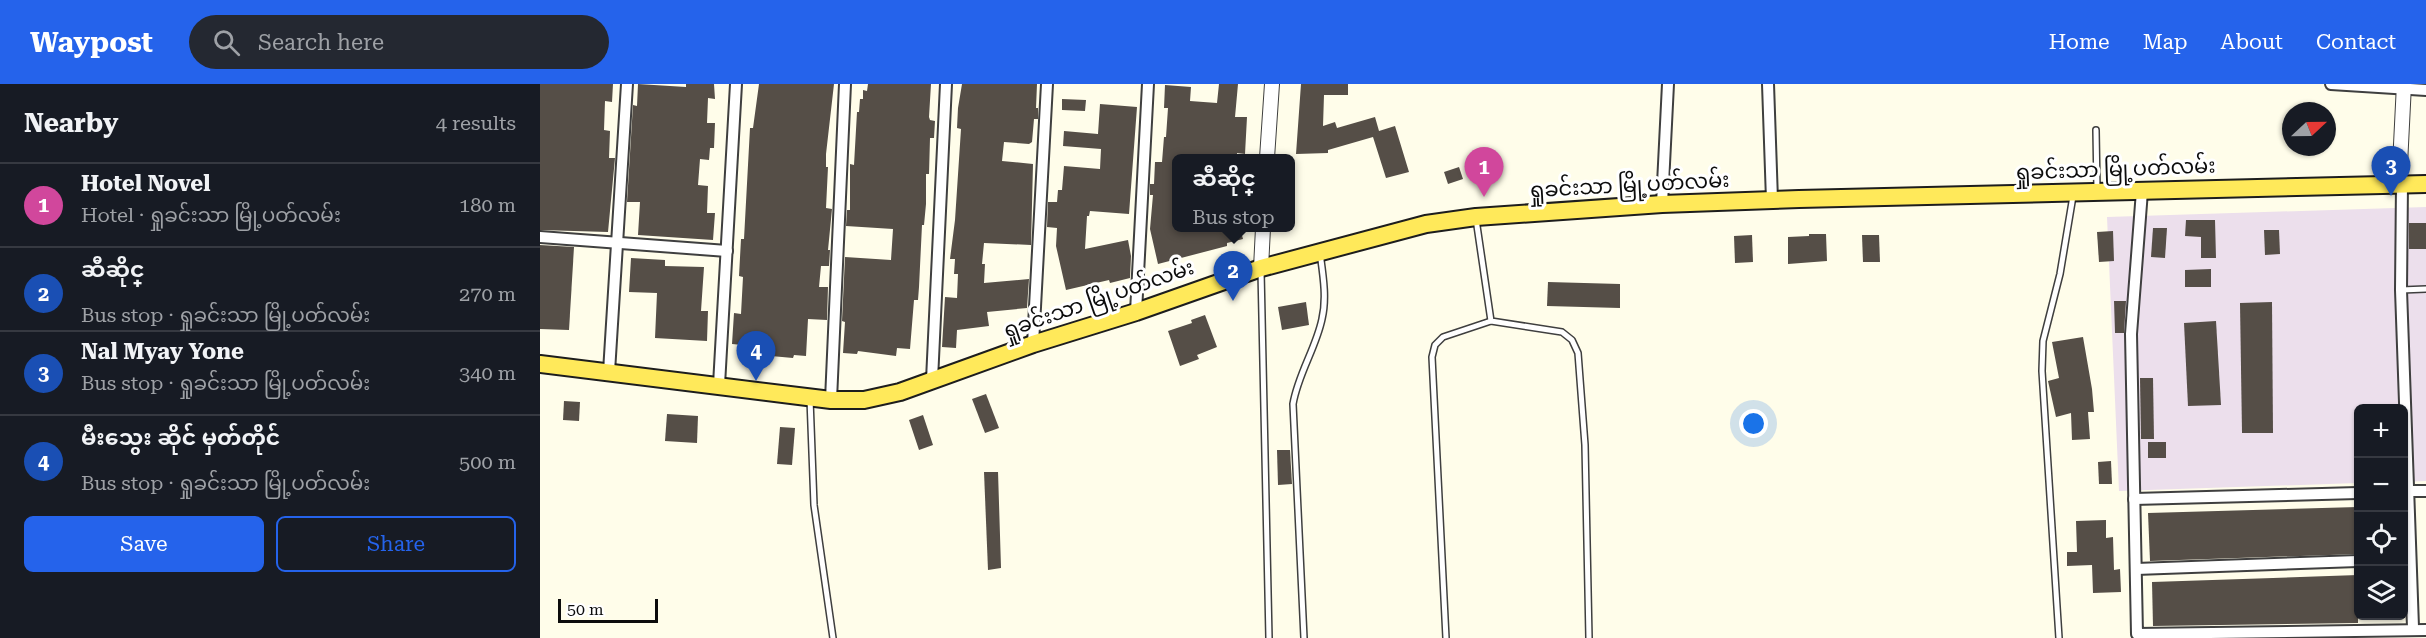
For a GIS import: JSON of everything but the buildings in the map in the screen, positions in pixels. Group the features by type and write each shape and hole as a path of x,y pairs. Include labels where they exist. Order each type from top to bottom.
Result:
{"main road":[{"name":"ရှုခင်းသာ မြို့ပတ်လမ်း","path":"540,364 831,400 864,400 900,392 1033,344 1136,312 1261,268 1426,224 1476,217 1662,204 1772,200 2426,184"}],"street":[{"path":"609,372 627,84"},
{"path":"719,385 736,84"},
{"path":"831,400 845,84"},
{"path":"932,380 946,84"},
{"path":"1033,344 1047,84"},
{"path":"1136,312 1148,84"},
{"path":"1267,154 1272,84"},
{"path":"1662,204 1668,84"},
{"path":"1768,84 1772,200"},
{"path":"2331,84 2404,86 2426,90"},
{"path":"2404,86 2401,290 2405,458"},
{"path":"2142,191 2131,334 2137,634 2426,630"},
{"path":"1261,268 1263,232"},
{"path":"540,237 727,251"},
{"path":"2408,491 2426,491"},
{"path":"2134,499 2354,493"},
{"path":"2136,568 2354,561"},
{"path":"2408,566 2413,627"}],"lane":[{"path":"2096,130 2097,191"},
{"path":"2059,638 2042,371 2043,341 2060,274 2074,191"},
{"path":"1476,217 1491,321"},
{"path":"1304,638 1293,404 1295,390 1322,321 1324,295 1320,252"},
{"path":"1261,268 1269,638"},
{"path":"2401,290 2426,289"},
{"path":"1446,638 1432,357 1435,345 1443,337 1491,321 1563,332 1572,340 1578,353 1585,445 1589,638"},
{"path":"810,397 814,505 833,638"}],"shaded area":[{"path":"2426,207 2426,481 2408,482 2408,404 2354,404 2354,483 2119,491 2107,217"}],"place":[{"name":"Nal Myay Yone","path":"2391,196"},
{"name":"Hotel Novel","path":"1484,197"},
{"name":"ဆီဆိုင္","path":"1233,301"},
{"name":"မီးသွေး ဆိုင် မှတ်တိုင်","path":"756,381"}]}
